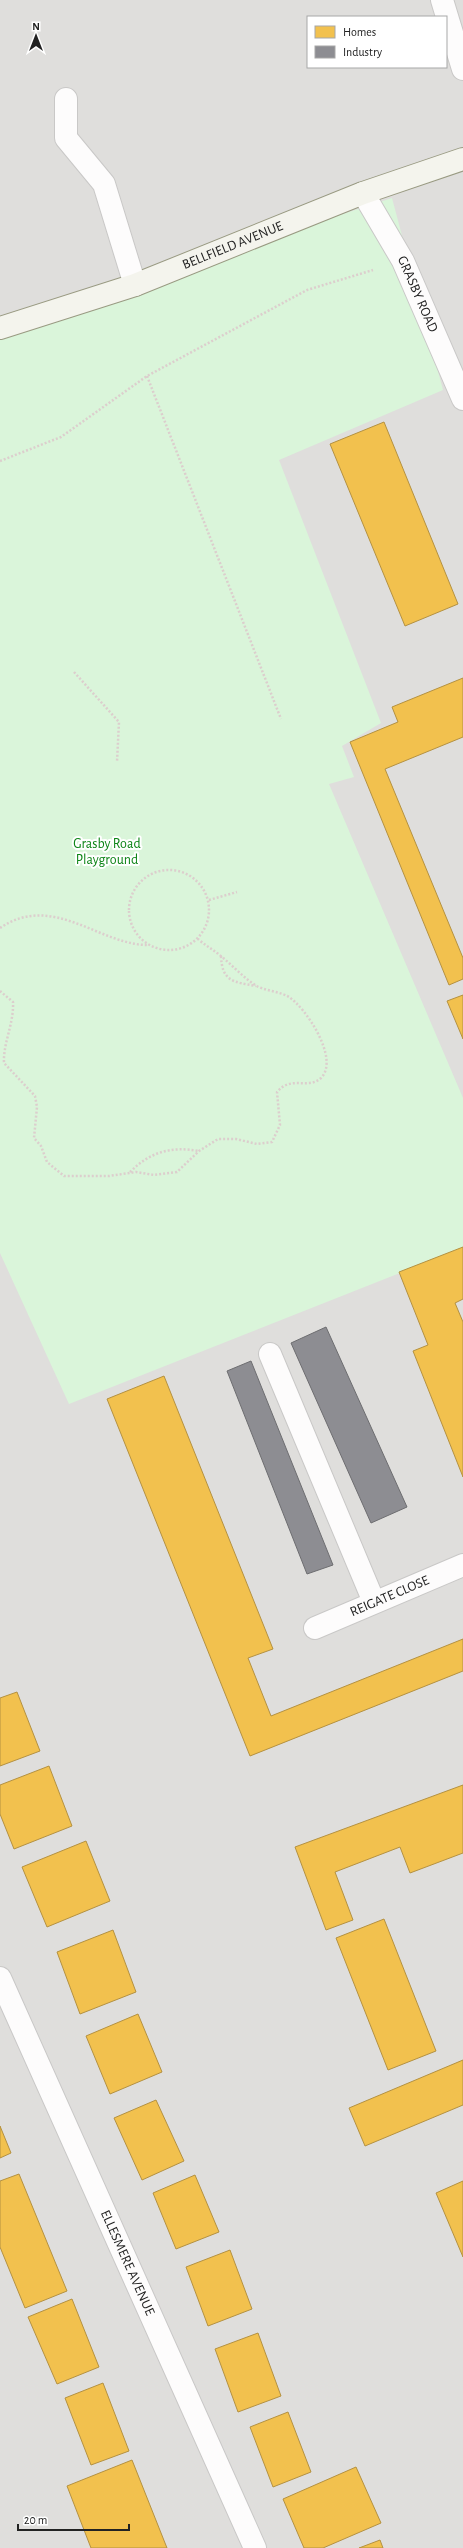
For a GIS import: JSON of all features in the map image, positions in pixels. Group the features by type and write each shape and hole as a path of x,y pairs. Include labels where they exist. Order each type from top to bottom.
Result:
{"street":[{"path":"442,0 447,16"},
{"path":"447,16 463,69"},
{"path":"66,99 66,138 104,184 135,285"},
{"name":"BELLFIELD AVENUE","path":"0,328 135,285 363,193 463,159"},
{"name":"GRASBY ROAD","path":"363,193 403,261 463,399"},
{"path":"270,1354 374,1602"},
{"name":"REIGATE CLOSE","path":"316,1628 463,1565"},
{"name":"ELLESMERE AVENUE","path":"0,1978 255,2548"}],"path":[{"path":"0,461 61,437 147,376 307,290 403,261"},
{"path":"147,376 281,719"},
{"path":"74,672 119,722 117,762"},
{"path":"181,871 194,878 203,888 209,900 210,914 206,927 198,939 187,947 174,950 160,950 148,945 138,937 131,926 128,913 130,900 135,888 144,879 156,872 181,871"},
{"path":"209,900 238,892"},
{"path":"0,928 16,919 49,916 79,924 135,945 148,945"},
{"path":"198,939 207,948 221,956 256,986"},
{"path":"0,991 13,1002 14,1013 3,1054 4,1063 24,1081 35,1096 37,1107 34,1138 40,1146 47,1162 64,1176 109,1176 136,1172 154,1175 177,1172 199,1151 218,1139 236,1139 256,1144 272,1142 280,1125 277,1092 289,1082 313,1082 321,1078 326,1070 325,1053 317,1031 306,1012 288,997 256,986 232,982 221,970 221,956"},
{"path":"130,1173 143,1159 166,1150 187,1149 199,1151"}],"shaded area":[{"path":"0,0 463,0 463,2548 0,2548"}],"green space":[{"name":"Grasby Road Playground","path":"392,198 443,390 279,460 381,723 342,746 354,777 329,784 463,1098 463,1248 69,1404 0,1253 0,326"}],"building: Homes":[{"path":"384,422 458,604 405,626 330,444"},
{"path":"463,678 463,737 385,769 463,958 463,979 449,985 350,742 398,722 392,707"},
{"path":"463,995 463,1039 447,1001"},
{"path":"463,1247 463,1299 455,1303 463,1322 463,1477 413,1351 428,1345 399,1272"},
{"path":"164,1376 273,1649 248,1658 271,1716 463,1639 463,1671 250,1756 107,1399"},
{"path":"17,1692 40,1751 0,1766 0,1698"},
{"path":"49,1766 72,1826 14,1849 0,1814 0,1785"},
{"path":"463,1785 463,1853 410,1873 400,1847 335,1872 353,1920 326,1930 295,1847"},
{"path":"86,1841 110,1901 47,1927 22,1867"},
{"path":"384,1919 436,2051 388,2070 336,1938"},
{"path":"113,1930 136,1992 80,2014 57,1952"},
{"path":"138,2014 162,2072 110,2094 86,2036"},
{"path":"463,2060 463,2105 365,2146 349,2108"},
{"path":"156,2100 184,2161 142,2180 114,2118"},
{"path":"0,2126 11,2153 0,2158"},
{"path":"19,2174 67,2291 25,2308 0,2247 0,2181"},
{"path":"195,2175 219,2232 176,2249 153,2193"},
{"path":"463,2181 463,2257 436,2193"},
{"path":"230,2250 252,2309 208,2326 186,2267"},
{"path":"72,2299 99,2367 57,2384 28,2317"},
{"path":"258,2333 281,2396 238,2412 215,2349"},
{"path":"103,2383 129,2451 91,2465 65,2398"},
{"path":"288,2412 311,2472 273,2487 250,2427"},
{"path":"132,2460 167,2548 91,2548 67,2486"},
{"path":"356,2467 381,2523 323,2548 304,2548 283,2499"},
{"path":"380,2540 383,2548 359,2548"}],"building: Industry":[{"path":"326,1327 407,1507 371,1523 291,1343"},
{"path":"251,1361 333,1565 307,1574 227,1371"}]}
